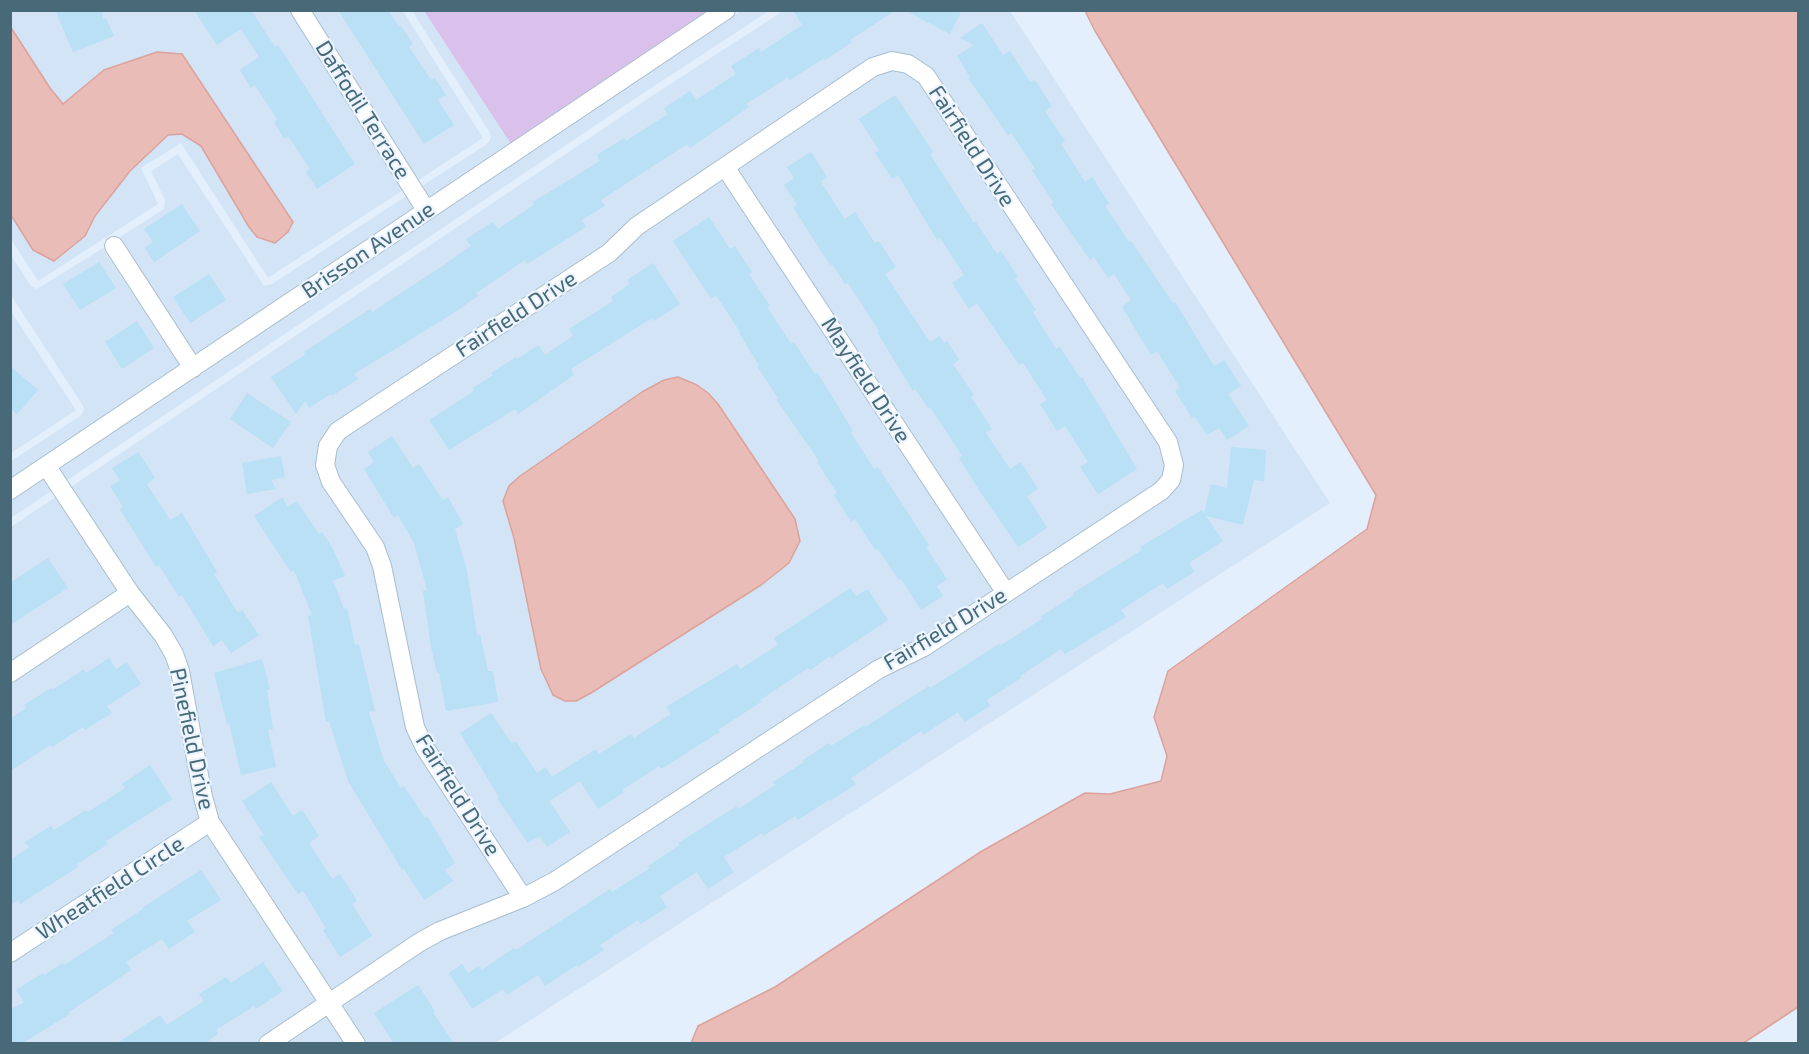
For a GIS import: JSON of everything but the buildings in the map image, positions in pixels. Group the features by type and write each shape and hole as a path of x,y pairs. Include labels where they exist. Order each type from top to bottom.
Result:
{"street":[{"name":"Daffodil Terrace","path":"300,10 426,210"},
{"name":"Brisson Avenue","path":"10,490 726,10"},
{"name":"Fairfield Drive","path":"267,1044 420,942 440,931 523,898 555,882 879,669 924,647 1161,491 1171,480 1174,465 1168,442 926,76 908,64 892,61 873,67 637,226 609,253 339,431 328,446 325,465 331,482 375,547 382,566 414,727 424,748 523,898"},
{"name":"Mayfield Drive","path":"725,166 1006,593"},
{"path":"114,246 193,368"},
{"name":"Pinefield Drive","path":"47,467 130,593 163,635 180,671 203,797 210,822 356,1044"},
{"path":"10,673 130,593"},
{"name":"Wheatfield Circle","path":"10,953 210,822"}],"shaded area":[{"path":"11,11 403,11 483,138 268,278 181,143 141,168 158,204 38,281 11,239"},
{"path":"412,11 424,11 511,144 430,198 422,186 487,144 491,138"},
{"path":"424,11 711,11 511,144"},
{"path":"741,11 769,11 11,518 11,500"},
{"path":"783,11 1010,11 1330,503 495,1043 11,1044 11,527 652,96"},
{"path":"1085,11 1798,11 1798,1007 1742,1044 691,1043 698,1026 775,987 982,851 1085,793 1110,794 1161,781 1167,756 1154,717 1168,671 1367,529 1376,495"},
{"path":"10,26 63,104 104,70 157,52 182,54 293,222 288,232 275,243 257,237 201,146 182,134 168,135 130,171 95,216 85,236 54,261 33,250 11,215"},
{"path":"178,154 264,286 272,284 406,196 414,209 196,356 120,237 164,209 165,200 151,171"},
{"path":"103,248 180,366 11,480 11,461 80,416 84,410 11,295 10,254 31,286 37,289"},
{"path":"10,310 76,410 11,453 10,453"},
{"path":"678,377 697,385 718,404 795,519 800,541 789,563 761,585 591,693 576,701 565,701 553,695 541,669 514,538 503,501 509,486 520,476 642,392 664,380"}]}
